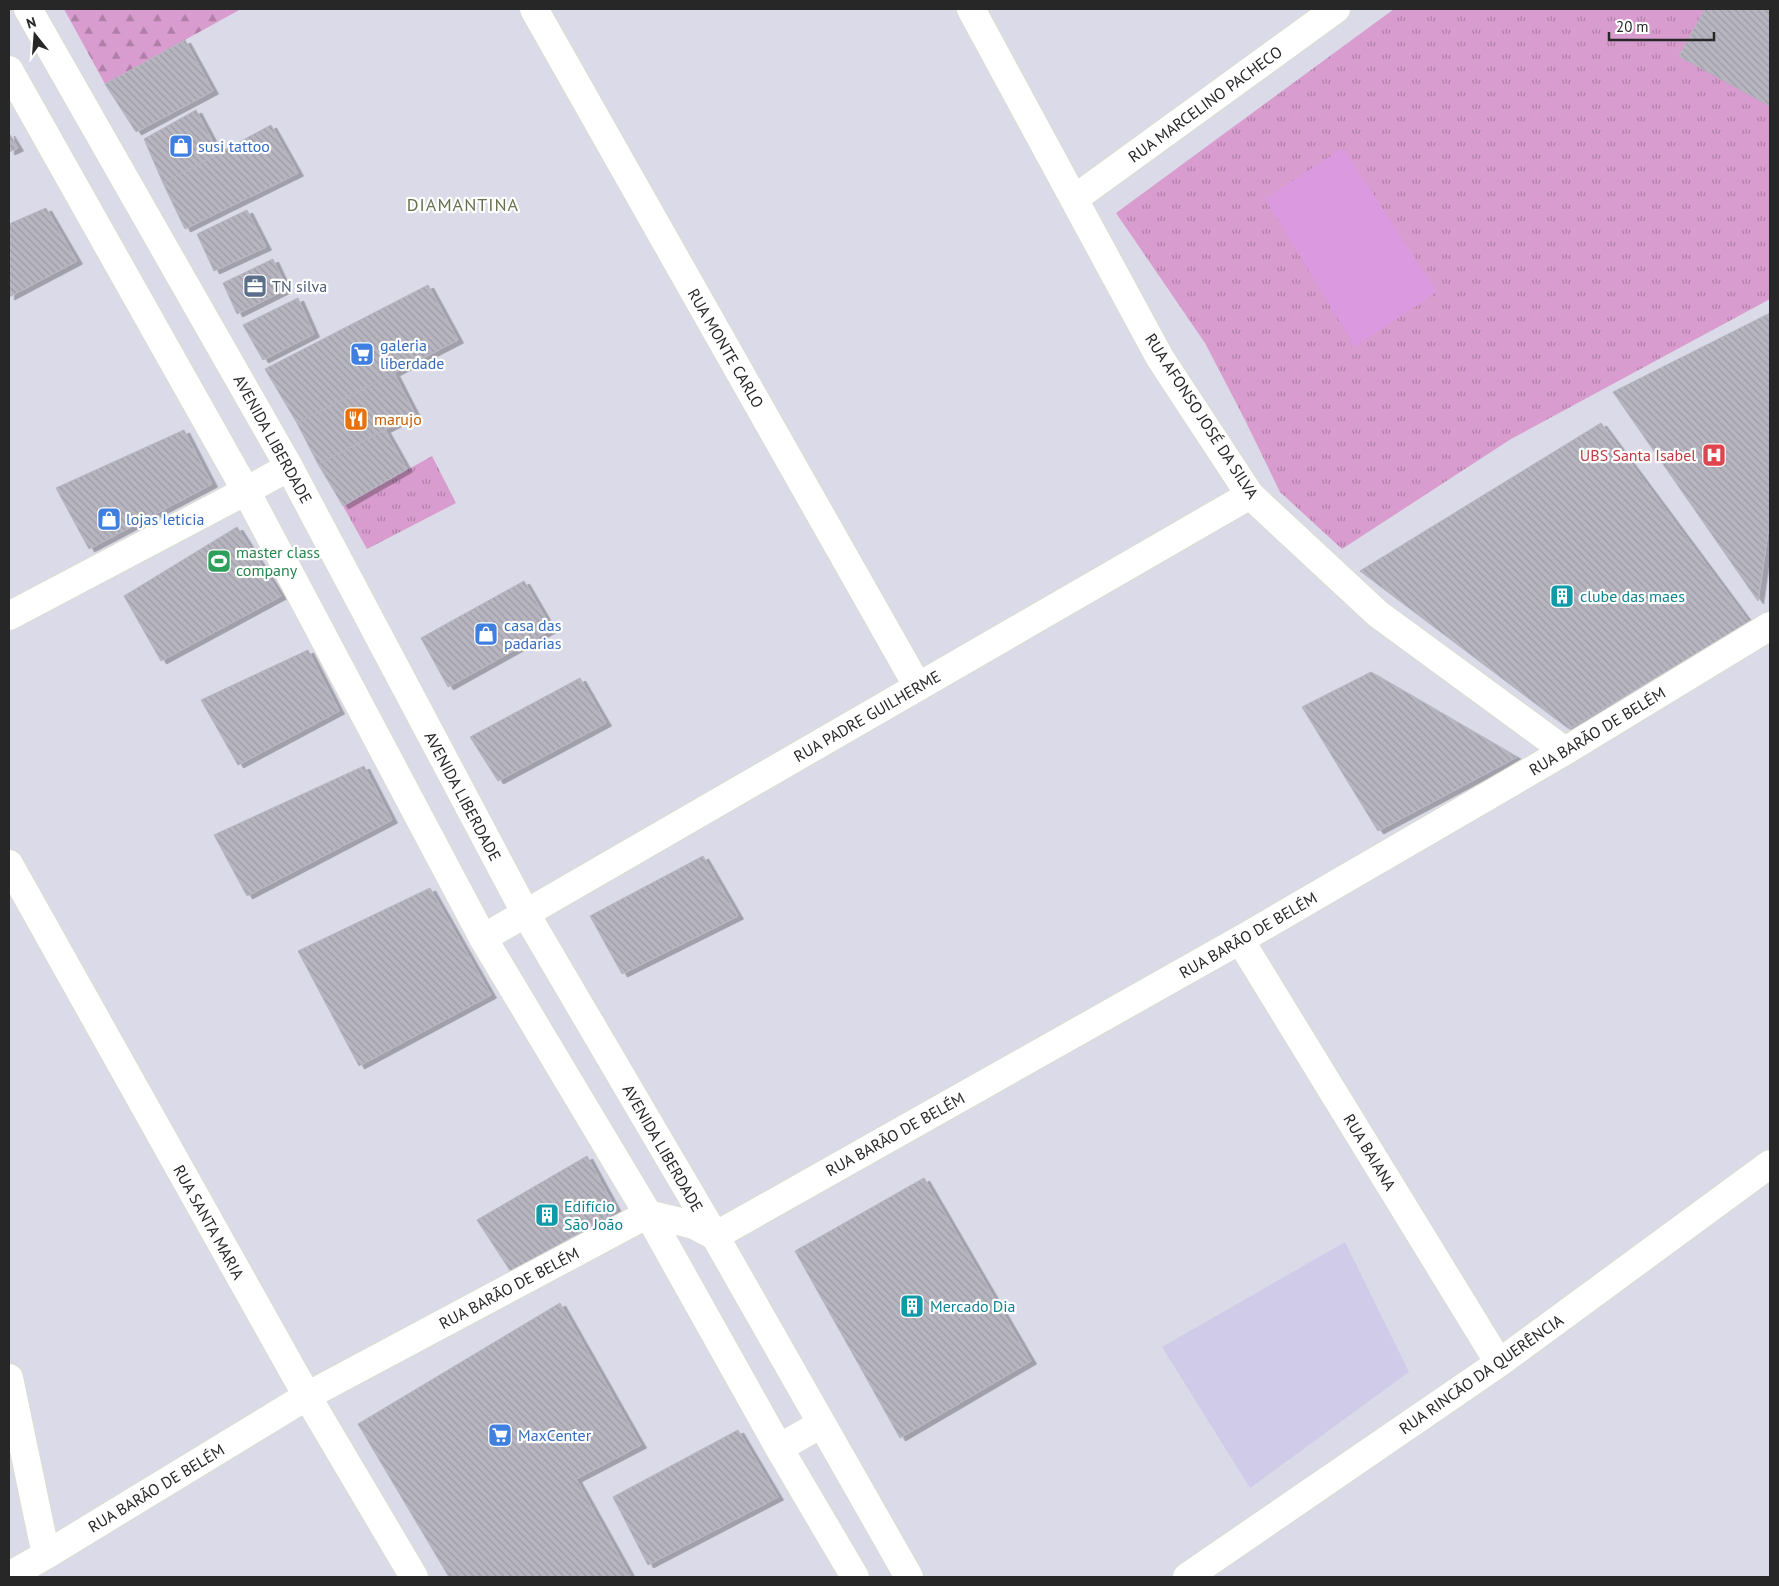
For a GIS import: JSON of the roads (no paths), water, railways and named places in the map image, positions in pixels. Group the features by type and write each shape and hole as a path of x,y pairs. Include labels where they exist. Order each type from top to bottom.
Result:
{"street":[{"name":"AVENIDA LIBERDADE","path":"28,9 290,466 526,914 715,1236 909,1577"},
{"name":"RUA MONTE CARLO","path":"534,9 918,687"},
{"name":"RUA AFONSO JOSÉ DA SILVA","path":"971,9 1160,358 1250,494 1378,614 1564,751"},
{"name":"RUA MARCELINO PACHECO","path":"1074,198 1336,9"},
{"path":"9,70 246,492 484,938 648,1214 779,1448 855,1577"},
{"path":"9,616 246,492 290,466"},
{"name":"RUA PADRE GUILHERME","path":"484,938 1250,494"},
{"name":"RUA BARÃO DE BELÉM","path":"715,1236 1240,940 1564,751 1770,626"},
{"name":"RUA SANTA MARIA","path":"9,864 307,1396 414,1577"},
{"name":"RUA BAIANA","path":"1240,940 1499,1364"},
{"name":"RUA RINCÃO DA QUERÊNCIA","path":"1186,1577 1499,1364 1770,1164"},
{"path":"648,1214 694,1226 715,1236"},
{"name":"RUA BARÃO DE BELÉM","path":"9,1576 307,1396 648,1214"},
{"path":"9,1378 46,1555"},
{"path":"779,1448 821,1424"}],"place":[{"name":"susi tattoo","path":"181,146"},
{"name":"TN silva","path":"255,286"},
{"name":"galeria liberdade","path":"362,354"},
{"name":"marujo","path":"356,419"},
{"name":"UBS Santa Isabel","path":"1714,455"},
{"name":"lojas leticia","path":"109,519"},
{"name":"master class company","path":"219,561"},
{"name":"clube das maes","path":"1562,596"},
{"name":"casa das padarias","path":"486,634"},
{"name":"Edifício São João","path":"547,1215"},
{"name":"Mercado Dia","path":"912,1306"},
{"name":"MaxCenter","path":"500,1435"}],"district":[{"name":"DIAMANTINA","path":"463,204"}]}
